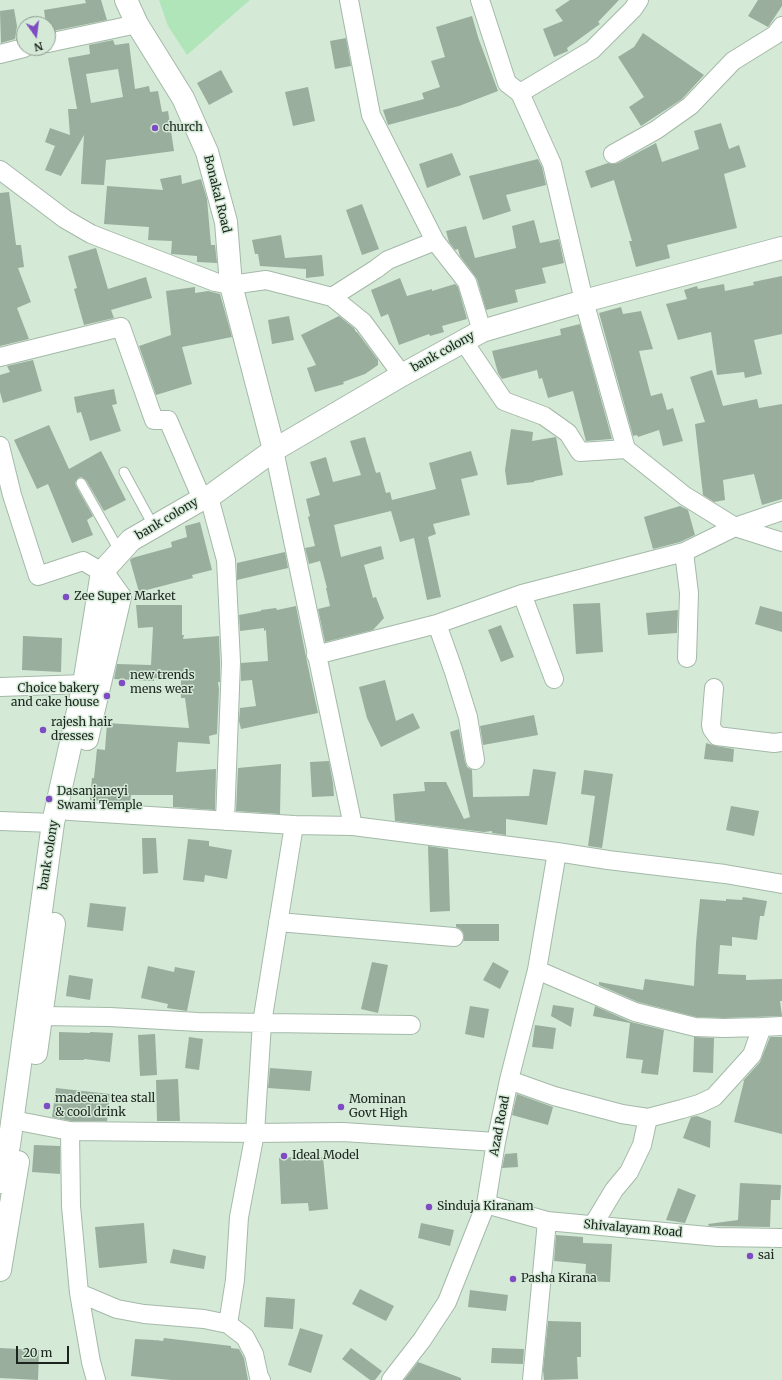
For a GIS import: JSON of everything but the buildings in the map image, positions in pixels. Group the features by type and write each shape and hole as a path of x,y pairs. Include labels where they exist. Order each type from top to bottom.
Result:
{"main road":[{"name":"Bonakal Road","path":"126,0 136,24 184,98 207,152 226,222 231,285 274,450"},
{"name":"bank colony","path":"0,1182 5,1144 18,1121 26,1015 102,572 132,540 154,526 205,498 274,450 402,375 482,331 584,301 782,248"},
{"path":"0,1270 18,1121 41,1016 60,814 120,597 102,572"}],"street":[{"path":"349,0 371,115 435,241 467,282 482,331"},
{"path":"480,0 507,83 520,93 552,164 584,301 626,449 685,496 736,527 782,542"},
{"path":"520,93 592,50 633,9 639,0"},
{"path":"56,41 136,24"},
{"path":"613,154 656,130 690,106 732,61 775,35 782,26"},
{"path":"0,54 16,50"},
{"path":"0,170 64,219 91,234 215,282 231,285 266,280 332,297 363,322 402,375"},
{"path":"332,297 388,260 435,241"},
{"path":"0,357 121,327 154,420 168,420 205,498 226,560 231,662 226,820"},
{"path":"464,342 504,401 544,416 568,433 580,452 626,449"},
{"path":"0,446 12,496 38,576 83,561 102,572"},
{"path":"274,450 316,656 353,826"},
{"path":"316,656 437,624 522,594 684,552 736,527 782,511"},
{"path":"684,552 689,593 687,658"},
{"path":"522,594 554,679"},
{"path":"437,624 468,718 475,760"},
{"path":"0,686 84,684"},
{"path":"714,688 711,725 717,736 774,743 782,742"},
{"path":"0,821 60,814 226,820 294,825 353,826 725,874 782,884"},
{"path":"228,1324 235,1280 239,1217 255,1134 262,1023 294,825"},
{"name":"Azad Road","path":"391,1380 422,1340 448,1302 486,1204 496,1142 509,1080 537,970 557,852"},
{"path":"278,922 454,937"},
{"path":"537,970 635,1012 695,1027 724,1028 782,1026"},
{"path":"41,1016 110,1017 198,1022 412,1025"},
{"path":"509,1080 567,1100 622,1114 648,1118 688,1108 714,1097 752,1055 762,1027"},
{"path":"593,1225 614,1190 629,1172 642,1145 648,1118"},
{"path":"18,1121 70,1131 255,1134 343,1132 496,1142"},
{"path":"70,1131 71,1206 79,1293 90,1362 96,1380"},
{"name":"Shivalayam Road","path":"486,1204 547,1221 718,1237 782,1238"},
{"path":"532,1380 547,1221"},
{"path":"79,1293 117,1309 144,1314 204,1319 228,1324 245,1337 254,1354 261,1380"}],"lane":[{"path":"124,472 154,526"},
{"path":"81,483 120,553"}],"green space":[{"path":"159,0 250,0 187,55 168,26"}],"place":[{"name":"church","path":"155,128"},
{"name":"Zee Super Market","path":"66,597"},
{"name":"new trends mens wear","path":"122,683"},
{"name":"Choice bakery and cake house","path":"107,696"},
{"name":"rajesh hair dresses","path":"43,730"},
{"name":"Dasanjaneyi Swami Temple","path":"49,799"},
{"name":"madeena tea stall & cool drink","path":"47,1106"},
{"name":"Mominan Govt High","path":"341,1107"},
{"name":"Ideal Model","path":"284,1156"},
{"name":"Sinduja Kiranam","path":"429,1207"},
{"name":"sai","path":"750,1256"},
{"name":"Pasha Kirana","path":"513,1279"}]}
